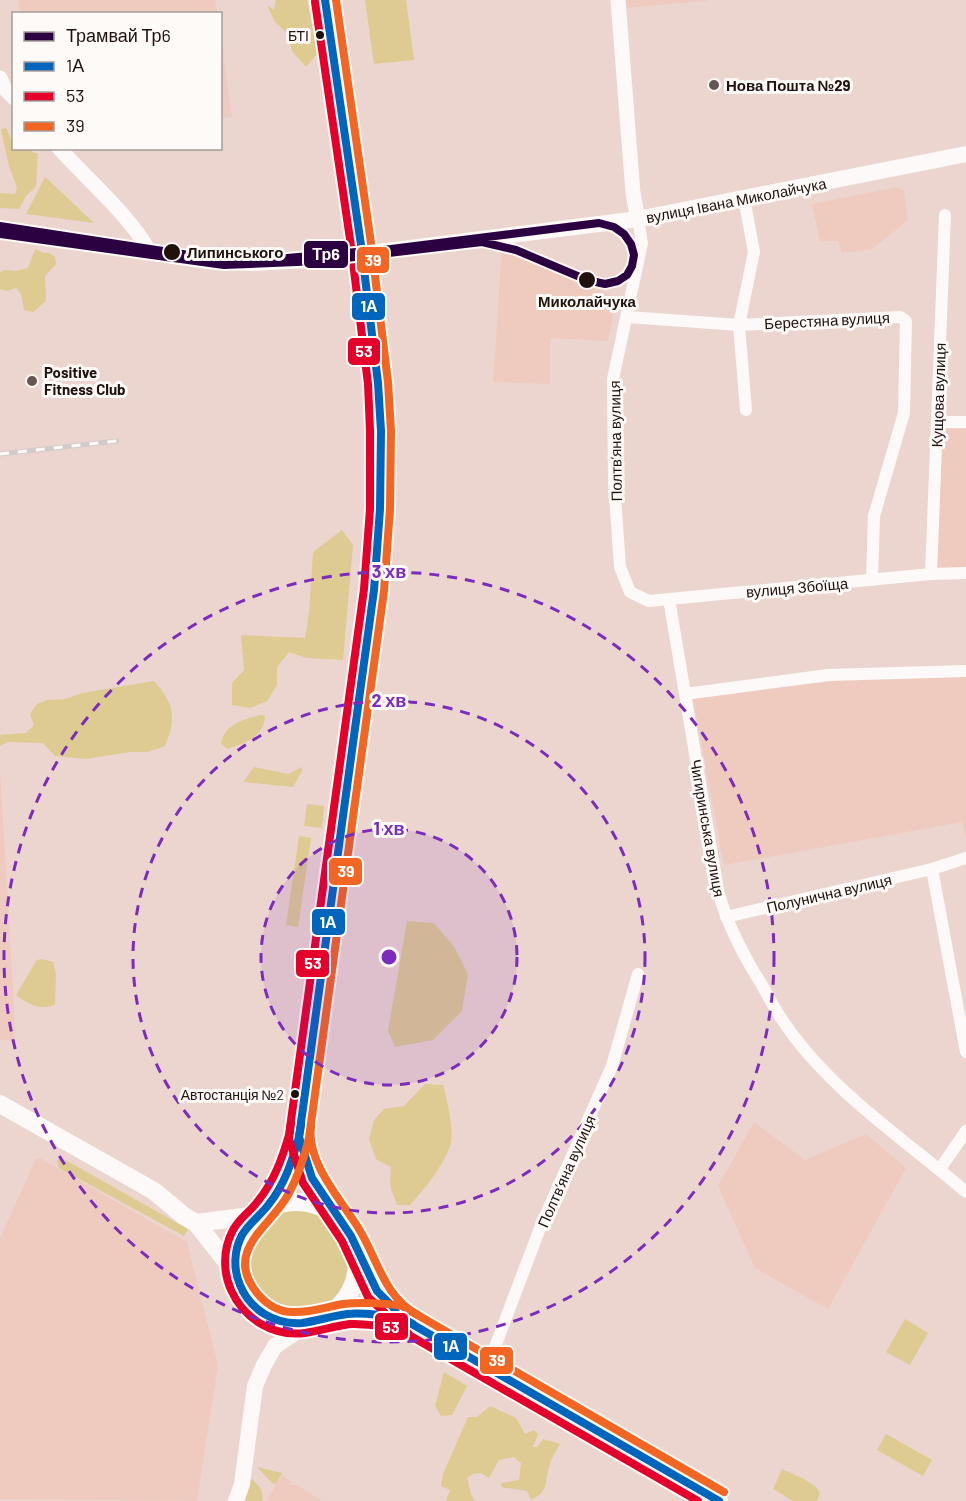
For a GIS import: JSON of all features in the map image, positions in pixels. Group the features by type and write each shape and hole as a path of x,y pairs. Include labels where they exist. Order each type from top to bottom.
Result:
{"main road":[{"path":"237,1275 236,1255 242,1236 284,1181 299,1137 348,790 377,555 381,431 378,383 362,254 325,0"},
{"name":"вулиця Івана Миколайчука","path":"0,230 208,261 252,263 362,254 638,219 966,154"},
{"path":"0,1104 154,1191 196,1223 237,1275 246,1297 268,1317 289,1323 367,1313 387,1317 398,1316"},
{"path":"299,1137 312,1178 351,1236 373,1283 398,1316 719,1501"},
{"path":"196,1223 262,1212 284,1203 303,1202 322,1208 339,1219"},
{"path":"236,1501 242,1484 255,1386 264,1365 275,1346 338,1307 351,1290 356,1277 357,1263 356,1249 351,1236"}],"street":[{"path":"618,0 633,193 638,219"},
{"path":"0,78 5,89 12,96"},
{"path":"61,150 109,201 149,251"},
{"path":"744,198 754,252 739,325 746,410"},
{"name":"Кущова вулиця","path":"931,574 945,215"},
{"name":"Полтвʼяна вулиця","path":"630,592 620,567 614,481 613,379 642,243 638,219"},
{"name":"Берестяна вулиця","path":"628,317 739,325 900,317 906,321 904,413 874,516 872,580"},
{"path":"937,422 966,422"},
{"name":"вулиця Збоїща","path":"630,592 649,601 931,574 966,573"},
{"name":"Чигиринська вулиця","path":"669,599 718,890 734,937 783,1021 810,1055 844,1090 966,1191"},
{"path":"685,694 828,675 966,671"},
{"name":"Полунична вулиця","path":"726,917 932,869 966,858"},
{"path":"932,869 966,1052"},
{"name":"Полтвʼяна вулиця","path":"484,1365 495,1347 540,1228 612,1066 638,974"},
{"path":"940,1169 966,1131"}],"shaded area":[{"path":"18,0 215,0 217,12 20,12"},
{"path":"276,0 307,0 318,53 306,67 292,51 288,34 275,22 267,5 274,10"},
{"path":"365,0 406,0 414,60 374,64"},
{"path":"623,0 707,0 707,1 624,8"},
{"path":"222,44 232,117 222,119"},
{"path":"6,128 12,139 12,150 29,150 38,154 36,186 26,196 19,209 0,208 0,193 15,194 17,187 9,166 1,129"},
{"path":"45,177 94,223 26,214"},
{"path":"897,187 904,191 908,220 872,249 842,253 838,241 820,241 812,204"},
{"path":"502,247 612,296 615,304 608,341 550,338 550,384 493,382"},
{"path":"35,249 55,257 56,264 45,276 46,301 33,312 24,310 21,294 16,288 7,291 0,289 0,273 4,270 15,271 28,268"},
{"path":"939,429 966,429 966,569 934,568"},
{"path":"342,530 353,545 343,660 306,658 289,652 277,667 277,685 267,701 250,708 232,705 232,683 244,670 241,635 305,638 313,552"},
{"path":"966,676 966,839 962,822 724,865 693,698 854,679"},
{"path":"154,681 166,696 172,711 171,727 165,746 148,752 130,752 86,759 55,756 43,743 8,742 0,746 0,735 26,733 34,725 30,714 37,704 47,700 65,699 83,693"},
{"path":"261,715 265,716 264,723 252,738 228,749 221,744 230,727"},
{"path":"254,767 288,774 302,767 302,771 293,787 243,782"},
{"path":"0,770 14,1005 15,1041 0,1040"},
{"path":"307,804 324,806 322,828 304,826"},
{"path":"299,836 311,838 298,927 286,925"},
{"path":"407,921 434,923 455,948 468,974 462,1011 433,1040 395,1047 388,1031"},
{"path":"37,960 53,962 56,974 55,1005 44,1007 34,1006 16,995"},
{"path":"425,1084 443,1085 451,1125 450,1146 438,1170 410,1205 397,1205 390,1186 391,1167 376,1159 369,1139 374,1120 384,1109 404,1106"},
{"path":"754,1122 805,1160 866,1134 906,1168 828,1309 755,1268 718,1186"},
{"path":"60,1157 188,1229 184,1236 59,1168 57,1161"},
{"path":"40,1158 187,1242 218,1365 197,1501 0,1499 0,1238 36,1159"},
{"path":"296,1210 316,1214 333,1225 344,1242 348,1262 344,1282 333,1299 316,1310 296,1314 276,1310 259,1299 248,1282 244,1262 248,1242 259,1225 276,1214"},
{"path":"905,1319 928,1333 910,1365 886,1352"},
{"path":"444,1372 467,1386 452,1415 441,1416 435,1406"},
{"path":"490,1406 516,1418 525,1434 534,1430 538,1434 533,1447 537,1447 543,1439 560,1444 550,1464 544,1490 531,1500 527,1491 501,1487 502,1483 519,1480 521,1463 514,1457 499,1460 489,1478 481,1473 467,1478 476,1501 446,1501 450,1490 441,1486 443,1474 468,1417 477,1417"},
{"path":"886,1434 932,1460 923,1476 877,1450"},
{"path":"257,1467 282,1473 276,1484 272,1483"},
{"path":"782,1469 816,1487 820,1494 817,1501 793,1501 773,1489"},
{"path":"282,1475 291,1482 289,1485 297,1485 322,1501 266,1501"},
{"path":"248,1476 261,1490 262,1501 245,1501"}],"railway":[{"path":"0,454 117,441"}],"tram line":[{"name":"Тр6","path":"0,226 189,255 252,261 391,249 599,223 614,227 624,234 631,244 634,255 627,275 618,281 605,284 587,280 516,250 482,242 321,261 224,265 0,234"}],"transit line":[{"name":"1А","path":"325,0 361,245 378,383 381,431 380,509 374,590 299,1137 291,1163 275,1196 239,1241 235,1260 236,1273 244,1294 250,1302 265,1314 282,1321 302,1323 353,1314 398,1316 719,1501"},
{"name":"39","path":"336,0 371,243 388,382 391,431 390,509 384,591 309,1138 288,1195 253,1240 247,1252 245,1264 248,1278 264,1301 288,1312 305,1312 349,1303 402,1306 724,1492"},
{"name":"53","path":"315,2 351,246 368,384 370,509 364,589 289,1135 269,1186 232,1232 225,1261 227,1276 231,1290 244,1310 271,1329 293,1333 311,1332 350,1324 395,1327 698,1501"},
{"name":"53","path":"291,1123 289,1139 303,1183 342,1241 368,1297 385,1313 391,1323 408,1333"},
{"name":"1А","path":"301,1125 299,1137 312,1178 351,1236 377,1291 393,1307 398,1316 413,1324"},
{"name":"39","path":"311,1127 314,1154 327,1181 366,1241 389,1288 406,1307 418,1315"}],"place":[{"name":"БТІ","path":"320,35"},
{"name":"Нова Пошта №29","path":"714,85"},
{"name":"Липинського","path":"172,252"},
{"name":"Миколайчука","path":"587,280"},
{"name":"Positive Fitness Club","path":"32,381"},
{"name":"Автостанція №2","path":"295,1094"}]}
